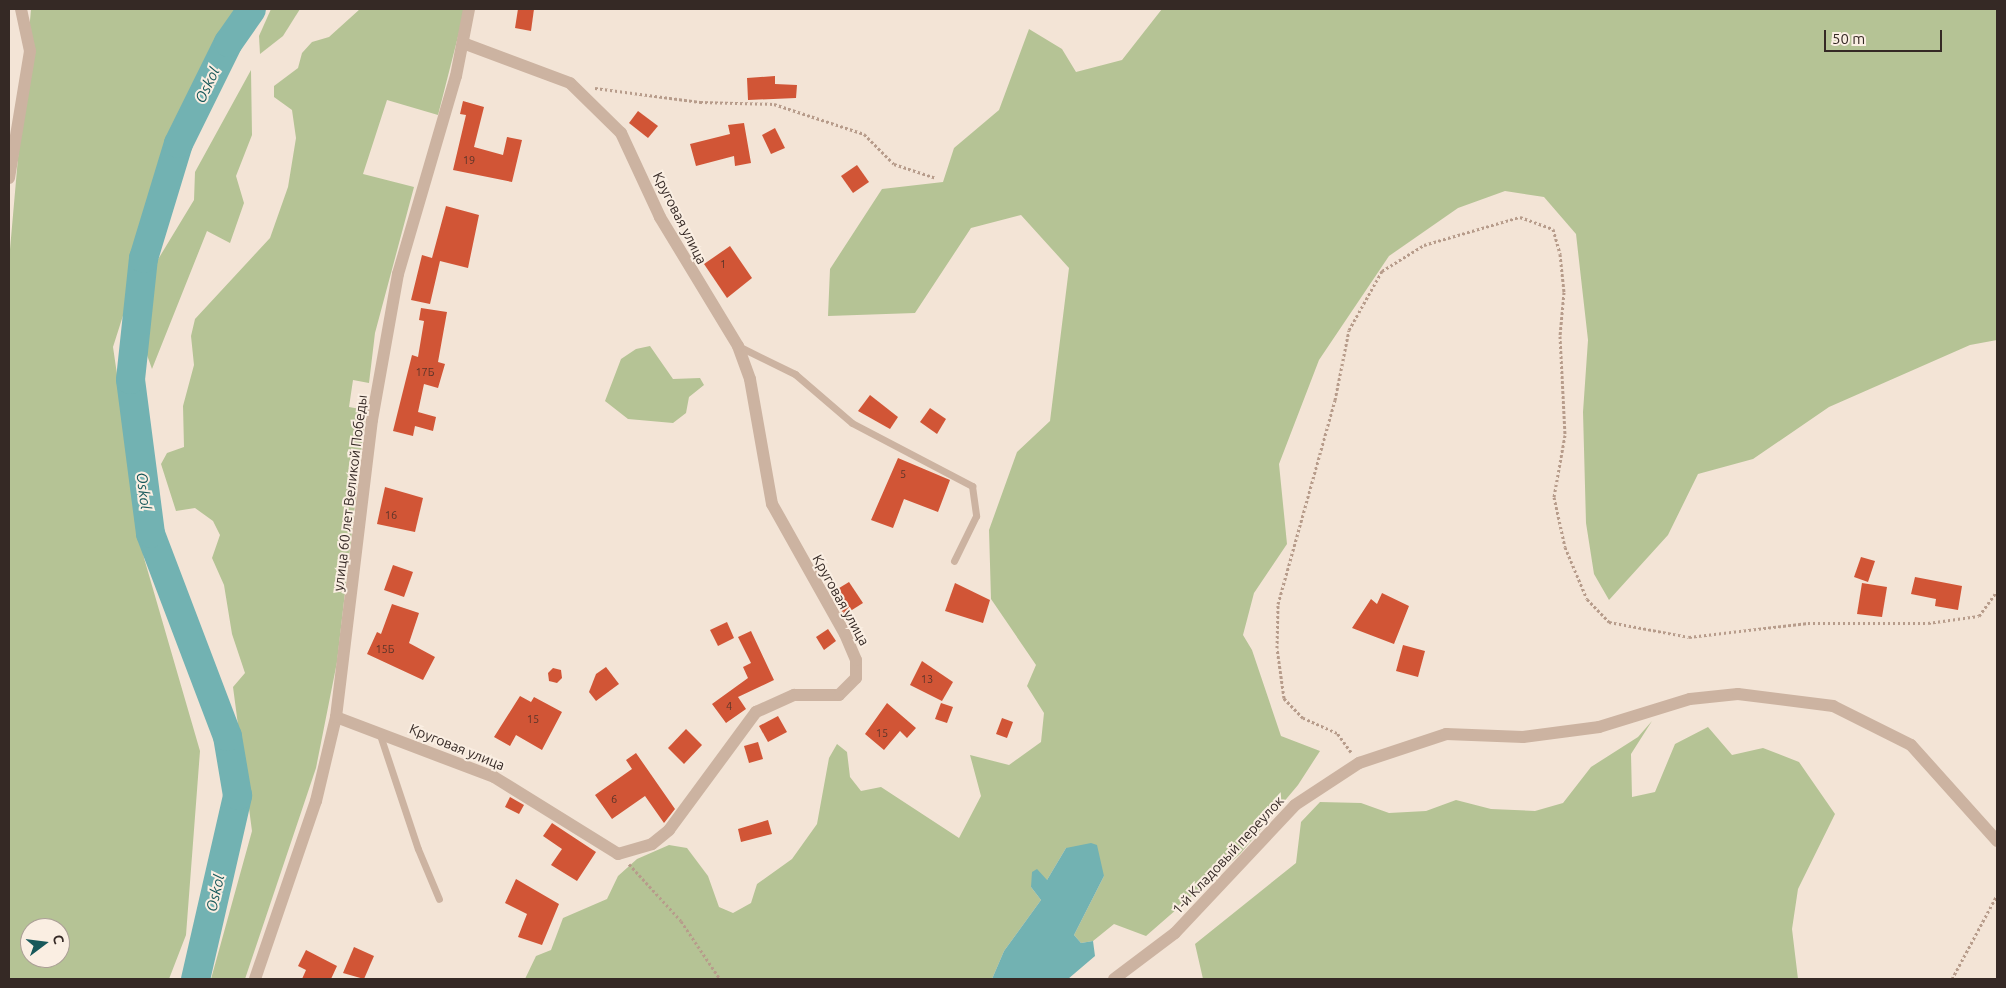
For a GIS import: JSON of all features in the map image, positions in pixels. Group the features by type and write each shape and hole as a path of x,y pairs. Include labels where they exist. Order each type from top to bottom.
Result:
{"street":[{"path":"9,178 30,51 21,9"},
{"name":"улица 60 лет Великой Победы","path":"255,979 316,801 336,717 372,420 396,284 463,43 470,9"},
{"name":"Круговая улица","path":"336,717 494,777 618,854 652,844 669,830 756,712 794,695 839,695 856,678 856,660 845,634 772,504 750,379 738,346 665,226 621,133 570,83 463,43"},
{"name":"1-й Кладовый переулок","path":"1114,979 1174,933 1295,805 1359,763 1446,734 1523,737 1600,727 1690,700 1738,694 1833,706 1911,745 1997,841"}],"lane":[{"path":"738,346 795,374 852,423 972,486 976,516 954,561"},
{"path":"379,732 388,769 439,899"}],"path":[{"path":"570,83 625,94 774,104 864,134 894,164 936,178"},
{"path":"1359,763 1337,733 1303,718 1284,698 1276,648 1278,604 1335,400 1349,330 1382,271 1424,245 1520,217 1553,229 1560,254 1564,292 1560,336 1565,435 1554,498 1565,547 1587,599 1609,622 1689,637 1808,624 1928,623 1979,616 1997,591"},
{"path":"618,854 675,914 720,979"},
{"path":"1952,979 1997,895"}],"green space":[{"path":"31,9 251,9 228,42 178,143 113,347 144,558 200,751 186,935 169,979 9,979 9,261"},
{"path":"271,9 300,9 283,36 260,54 259,36"},
{"path":"360,9 465,9 438,115 387,100 363,174 414,187 375,333 369,383 353,380 349,407 366,410 337,662 316,768 245,979 211,979 252,831 233,687 245,673 232,634 224,585 212,558 220,535 213,521 195,508 176,511 161,464 167,453 184,447 183,406 194,365 191,336 195,319 270,238 288,187 296,138 292,110 274,97 274,86 298,68 302,53 312,42 329,37"},
{"path":"1162,9 1997,9 1997,340 1970,345 1829,407 1753,459 1698,474 1668,535 1609,600 1594,574 1586,523 1583,412 1588,340 1576,234 1544,197 1505,191 1458,208 1389,256 1319,360 1279,464 1287,544 1254,593 1243,635 1252,650 1281,736 1320,751 1298,785 1240,854 1146,936 1114,924 1093,941 1081,943 1074,935 1104,876 1066,848 1047,880 1031,887 1041,900 1004,951 992,979 525,979 536,956 551,950 563,918 607,899 618,876 637,859 669,845 687,848 708,876 719,907 733,913 751,903 757,884 792,859 817,824 829,758 837,744 847,752 850,777 861,791 881,787 959,838 981,796 970,755 1009,765 1041,742 1044,713 1027,686 1036,665 991,599 989,530 1017,452 1050,421 1069,268 1021,215 971,228 915,313 828,316 830,269 882,189 943,182 954,148 999,110 1029,29 1062,49 1076,72 1122,60"},
{"path":"251,70 252,135 236,176 244,203 230,243 207,231 152,369 142,341 152,308 154,266 194,200 195,172"},
{"path":"650,346 673,379 700,378 704,385 689,397 686,413 673,423 628,419 605,401 621,359 636,349"},
{"path":"1652,721 1631,754 1632,797 1655,792 1675,744 1708,727 1732,755 1763,748 1799,762 1835,814 1798,889 1792,929 1798,979 1203,979 1195,944 1296,863 1301,822 1320,802 1361,803 1389,813 1426,811 1456,800 1491,809 1535,811 1563,803 1591,767 1638,737"}],"water":[{"path":"1091,843 1097,845 1104,876 1074,935 1081,943 1093,941 1095,956 1068,979 992,979 1004,951 1041,900 1031,887 1032,872 1037,869 1047,880 1066,848"}],"building":[{"path":"518,9 534,9 531,31 515,28"},
{"path":"775,76 775,84 797,85 796,98 748,100 747,78"},
{"path":"463,101 484,107 474,147 503,155 507,137 522,140 512,182 453,170 466,115 460,114"},
{"path":"638,111 658,126 648,138 629,123"},
{"path":"744,123 751,163 735,166 734,156 696,166 690,144 730,134 728,125"},
{"path":"775,128 785,148 771,154 762,135"},
{"path":"857,165 869,182 853,193 841,176"},
{"path":"446,206 479,215 468,268 440,261 430,304 411,300 422,255 432,258"},
{"path":"730,246 752,278 727,298 704,264"},
{"path":"421,308 447,312 438,362 445,364 438,388 424,384 418,412 436,417 433,431 415,426 413,436 393,431 412,355 418,357 424,321 419,320"},
{"path":"870,395 898,417 890,429 858,411"},
{"path":"930,408 946,419 937,434 920,422"},
{"path":"898,458 950,480 938,512 904,499 893,528 871,520"},
{"path":"385,487 423,498 415,532 377,524"},
{"path":"1861,557 1875,561 1868,582 1854,577"},
{"path":"393,565 413,572 404,597 384,590"},
{"path":"1915,577 1962,586 1958,610 1935,606 1936,599 1911,594"},
{"path":"849,582 863,603 844,615 831,593"},
{"path":"955,583 990,600 983,623 945,611"},
{"path":"1862,583 1887,587 1882,617 1857,614"},
{"path":"1382,593 1409,606 1394,644 1352,628 1371,599 1377,604"},
{"path":"392,604 419,613 409,643 435,657 423,680 367,654 377,632 381,634"},
{"path":"727,622 734,638 718,646 710,630"},
{"path":"828,629 836,641 824,650 816,637"},
{"path":"751,631 774,680 738,697 746,709 726,723 712,704 748,678 743,667 751,663 738,637"},
{"path":"1403,645 1425,651 1418,677 1396,671"},
{"path":"922,661 953,682 942,701 910,685"},
{"path":"606,667 619,684 596,701 589,692 596,674"},
{"path":"553,668 561,670 562,678 557,683 549,681 548,673"},
{"path":"520,696 531,702 534,697 562,712 542,750 516,735 510,746 494,737"},
{"path":"887,703 916,728 907,738 900,731 884,750 865,734"},
{"path":"941,703 953,707 947,723 935,719"},
{"path":"778,716 787,732 768,742 759,726"},
{"path":"1002,718 1013,722 1007,738 996,734"},
{"path":"686,729 702,745 684,764 668,748"},
{"path":"758,742 763,759 749,763 744,746"},
{"path":"636,753 675,809 664,823 645,796 612,819 595,795 632,769 626,760"},
{"path":"510,797 524,805 519,814 505,807"},
{"path":"768,820 772,834 741,842 738,829"},
{"path":"552,823 596,852 577,881 551,865 562,849 543,836"},
{"path":"516,879 559,904 542,945 518,937 527,914 505,903"},
{"path":"354,947 374,956 364,979 343,973"},
{"path":"306,950 337,966 331,979 302,979 306,970 298,966"}],"waterway":[{"name":"Oskol","path":"195,979 237,795 227,736 150,533 130,379 143,258 178,143 228,42 251,9"}]}
